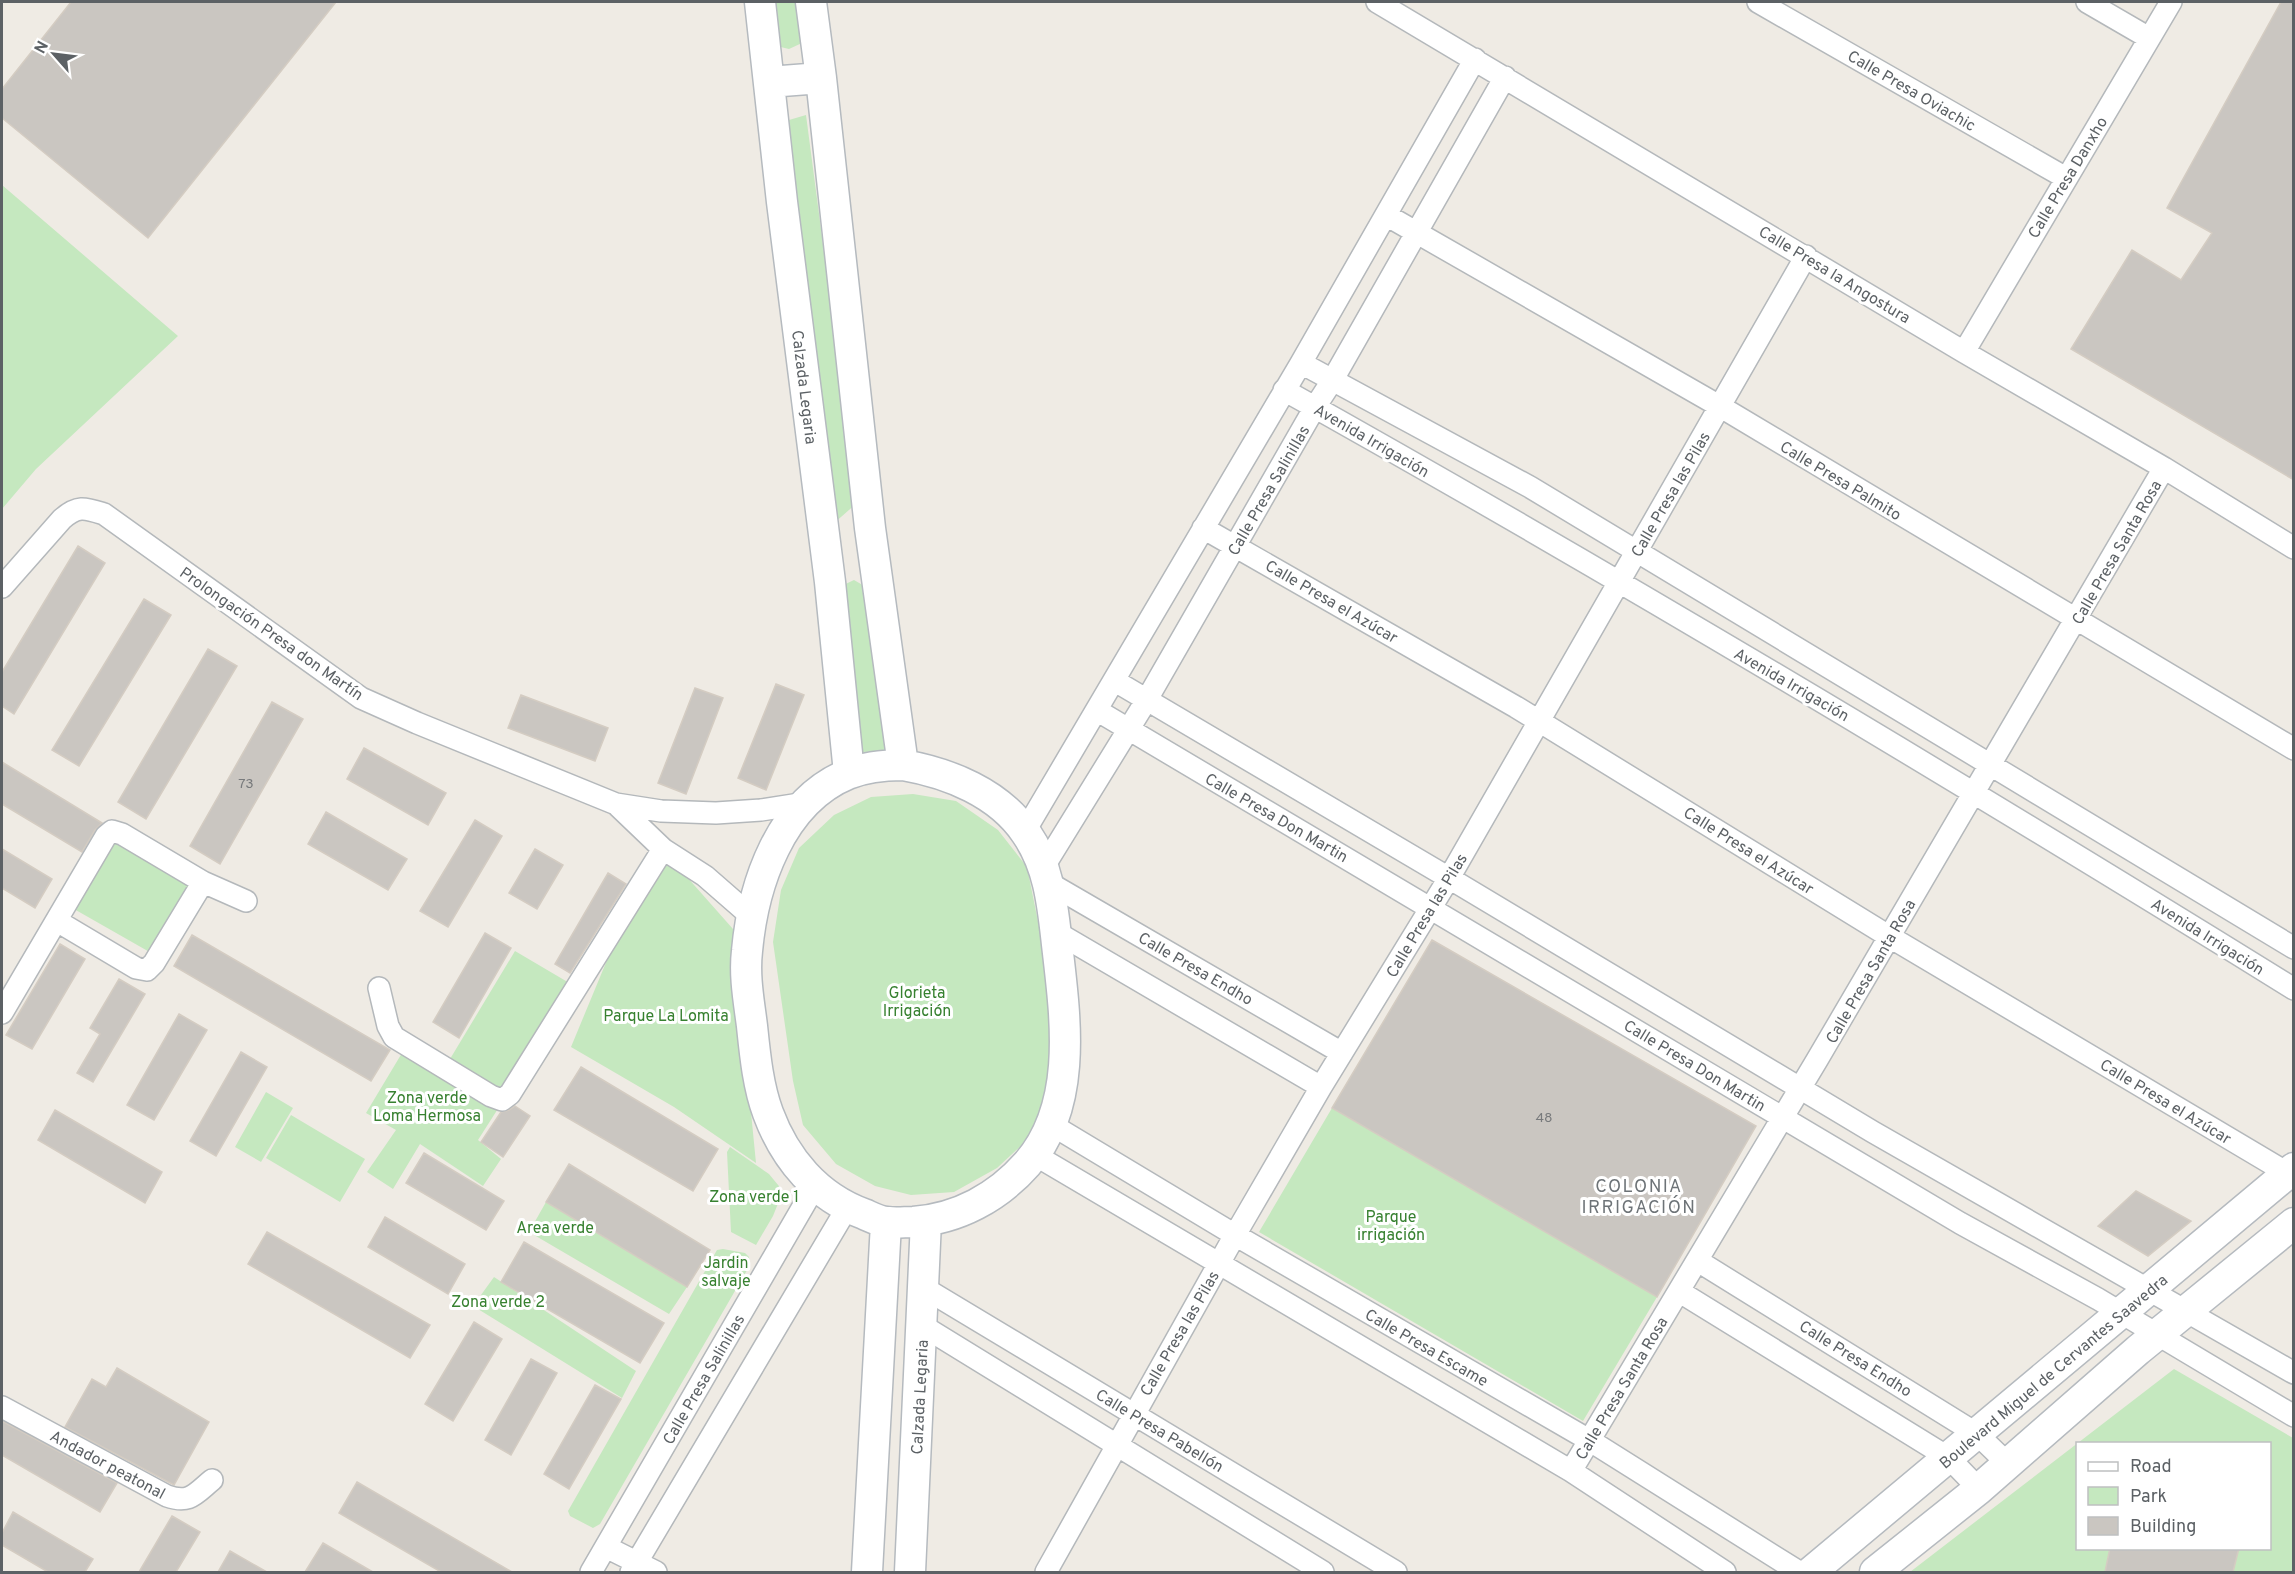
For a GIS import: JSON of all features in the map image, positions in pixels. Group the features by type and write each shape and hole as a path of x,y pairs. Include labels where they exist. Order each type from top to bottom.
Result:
{"main road":[{"name":"Calzada Legaria","path":"760,2 824,540 849,773"},
{"path":"811,2 870,528 903,765"},
{"path":"769,81 821,78"},
{"path":"824,540 870,528"},
{"path":"903,765 946,775 992,800 1010,814 1025,831 1036,850 1046,876 1056,932 1065,1023 1065,1050 1062,1081 1052,1125 1035,1155 1008,1184 969,1208 926,1221 886,1222 847,1208 815,1186 801,1171 784,1145 768,1112 762,1089 748,994 746,954 755,900 768,860 806,803 837,779 849,773 873,766 903,765"},
{"name":"Boulevard Miguel de Cervantes Saavedra","path":"1811,1572 2149,1289 2292,1173"},
{"name":"Calzada Legaria","path":"910,1572 926,1221"},
{"path":"867,1572 886,1222"},
{"path":"1875,1572 1979,1489 2159,1334 2294,1223"}],"street":[{"name":"Calle Presa la Angostura","path":"1377,2 1964,352 2164,468 2294,548"},
{"name":"Calle Presa Oviachic","path":"1758,2 2066,178"},
{"path":"2087,2 2149,38"},
{"name":"Calle Presa Danxho","path":"1964,352 2170,2"},
{"path":"1025,831 1098,711 1301,363 1475,59"},
{"name":"Calle Presa Salinillas","path":"1046,876 1128,729 1332,381 1505,77"},
{"name":"Calle Presa Palmito","path":"1386,215 1721,407 2294,749"},
{"name":"Calle Presa las Pilas","path":"1046,1572 1235,1235 1540,722 1806,256"},
{"name":"Avenida Irrigación","path":"1301,363 1530,487 2294,948"},
{"name":"Avenida Irrigación","path":"1284,390 1620,583 1976,792 2294,989"},
{"name":"Calle Presa Santa Rosa","path":"1571,1471 1680,1292 1976,792 1990,764 2164,468"},
{"name":"Prolongación Presa don Martín","path":"2,587 62,519 72,510 85,508 104,514 361,698 616,804 661,811 716,813 761,810 806,803"},
{"name":"Calle Presa el Azúcar","path":"1203,528 1540,722 1890,937 2292,1173"},
{"name":"Calle Presa Don Martin","path":"1115,681 1449,878 1799,1089 2294,1373"},
{"name":"Calle Presa Don Martin","path":"1098,711 1960,1223 2159,1334 2294,1416"},
{"name":"Prolongación Presa don Martín","path":"616,804 663,849 705,876 752,917"},
{"path":"2,1013 106,836 112,831 122,834 203,882 246,901"},
{"path":"379,988 388,1026 394,1037 491,1096 502,1100 510,1094 663,849"},
{"name":"Calle Presa Endho","path":"1046,876 1342,1053"},
{"path":"57,921 136,968 147,970 154,963 203,882"},
{"path":"1056,932 1321,1087"},
{"name":"Calle Presa Escame","path":"1052,1125 1235,1235 1589,1440 1799,1572"},
{"name":"Calle Presa Escame","path":"1035,1155 1571,1471 1725,1572"},
{"name":"Calle Presa Salinillas","path":"591,1572 815,1186"},
{"path":"634,1567 847,1208"},
{"name":"Calle Presa Endho","path":"1698,1261 1977,1434 2008,1464"},
{"name":"Calle Presa Pabellón","path":"924,1288 1396,1572"},
{"path":"1680,1292 1949,1458 1979,1489"},
{"path":"923,1326 1323,1572"},
{"name":"Andador peatonal","path":"2,1407 173,1498 190,1499 212,1480"},
{"path":"606,1547 634,1567 656,1572"}],"green space":[{"path":"764,2 799,2 802,43 789,49 768,44"},
{"path":"806,115 857,503 825,531 789,120"},
{"path":"2,185 178,336 36,469 2,509"},
{"path":"854,580 866,587 891,750 852,753 833,590"},
{"name":"Glorieta Irrigación","path":"913,794 956,801 998,830 1027,867 1051,986 1054,1067 1044,1105 1024,1143 997,1168 954,1192 911,1195 875,1186 836,1164 803,1125 793,1081 773,942 781,890 799,848 834,815 871,797"},
{"path":"114,840 193,886 153,954 74,909"},
{"name":"Parque La Lomita","path":"656,842 733,929 756,1163 674,1107 571,1047"},
{"path":"515,951 571,984 502,1096 447,1064"},
{"name":"Zona verde Loma Hermosa","path":"405,1048 501,1104 478,1140 501,1159 483,1186 420,1144 393,1189 367,1172 396,1130 366,1113"},
{"path":"266,1092 293,1108 261,1162 235,1147"},
{"name":"Parque irrigación","path":"1332,1108 1657,1297 1583,1421 1259,1232"},
{"path":"291,1115 365,1159 340,1202 266,1158"},
{"name":"Zona verde 1","path":"730,1147 769,1174 783,1191 773,1216 756,1245 731,1232 727,1152"},
{"name":"Area verde","path":"546,1202 687,1287 669,1314 529,1232"},
{"name":"Jardin salvaje","path":"717,1250 745,1253 749,1257 750,1265 600,1524 593,1528 570,1516 568,1511"},
{"name":"Zona verde 2","path":"494,1277 636,1371 622,1398 473,1306"},
{"path":"2174,1369 2293,1438 2293,1572 1910,1572 2076,1444 2076,1550 2271,1550 2271,1442 2079,1442"}],"building":[{"path":"71,2 336,2 148,238 2,118 2,89"},
{"path":"2281,2 2294,2 2294,480 2071,349 2132,250 2181,280 2212,233 2167,208"},
{"path":"78,546 105,563 14,714 2,706 2,672"},
{"path":"144,599 171,615 79,766 52,750"},
{"path":"208,649 237,666 146,819 118,802"},
{"path":"776,684 804,695 766,790 738,778"},
{"path":"695,688 723,698 686,794 658,783"},
{"path":"521,695 608,728 595,761 508,728"},
{"path":"272,702 303,719 220,864 190,846"},
{"path":"364,748 446,793 428,825 347,779"},
{"path":"2,762 102,823 82,852 2,804"},
{"path":"326,812 407,859 388,890 308,844"},
{"path":"475,820 502,836 448,927 420,911"},
{"path":"2,849 52,879 35,908 2,888"},
{"path":"535,849 563,865 537,909 509,893"},
{"path":"608,873 626,884 570,973 555,964"},
{"path":"485,933 511,948 459,1038 433,1022"},
{"path":"192,935 390,1050 371,1081 174,966"},
{"path":"1432,940 1756,1126 1657,1297 1332,1108"},
{"path":"60,944 85,959 32,1049 6,1035"},
{"path":"119,979 145,994 93,1082 77,1073 100,1034 90,1028"},
{"path":"179,1014 207,1030 154,1120 127,1105"},
{"path":"241,1052 267,1067 216,1156 190,1141"},
{"path":"581,1067 718,1149 693,1191 554,1110"},
{"path":"515,1106 530,1116 503,1157 481,1142 501,1112"},
{"path":"55,1110 162,1172 145,1203 38,1140"},
{"path":"424,1153 504,1201 486,1230 406,1183"},
{"path":"569,1164 710,1250 687,1287 546,1202"},
{"path":"2136,1191 2191,1221 2148,1256 2098,1226"},
{"path":"385,1217 465,1264 448,1294 368,1247"},
{"path":"267,1232 430,1325 410,1358 248,1264"},
{"path":"524,1242 664,1323 640,1363 501,1282"},
{"path":"474,1322 502,1339 453,1421 425,1404"},
{"path":"531,1359 557,1373 511,1455 485,1440"},
{"path":"117,1368 209,1422 174,1485 65,1427 92,1379 106,1387"},
{"path":"595,1385 621,1399 569,1489 544,1474"},
{"path":"2,1421 117,1483 100,1512 2,1455"},
{"path":"357,1482 512,1572 441,1572 339,1513"},
{"path":"13,1512 93,1559 85,1572 48,1572 2,1545 2,1533"},
{"path":"172,1516 200,1532 176,1572 139,1572"},
{"path":"323,1543 373,1572 305,1572"},
{"path":"2110,1550 2238,1550 2233,1572 2105,1572"},
{"path":"230,1551 267,1572 218,1572"}],"district":[{"name":"COLONIA IRRIGACIÓN","path":"1639,1196"}]}
